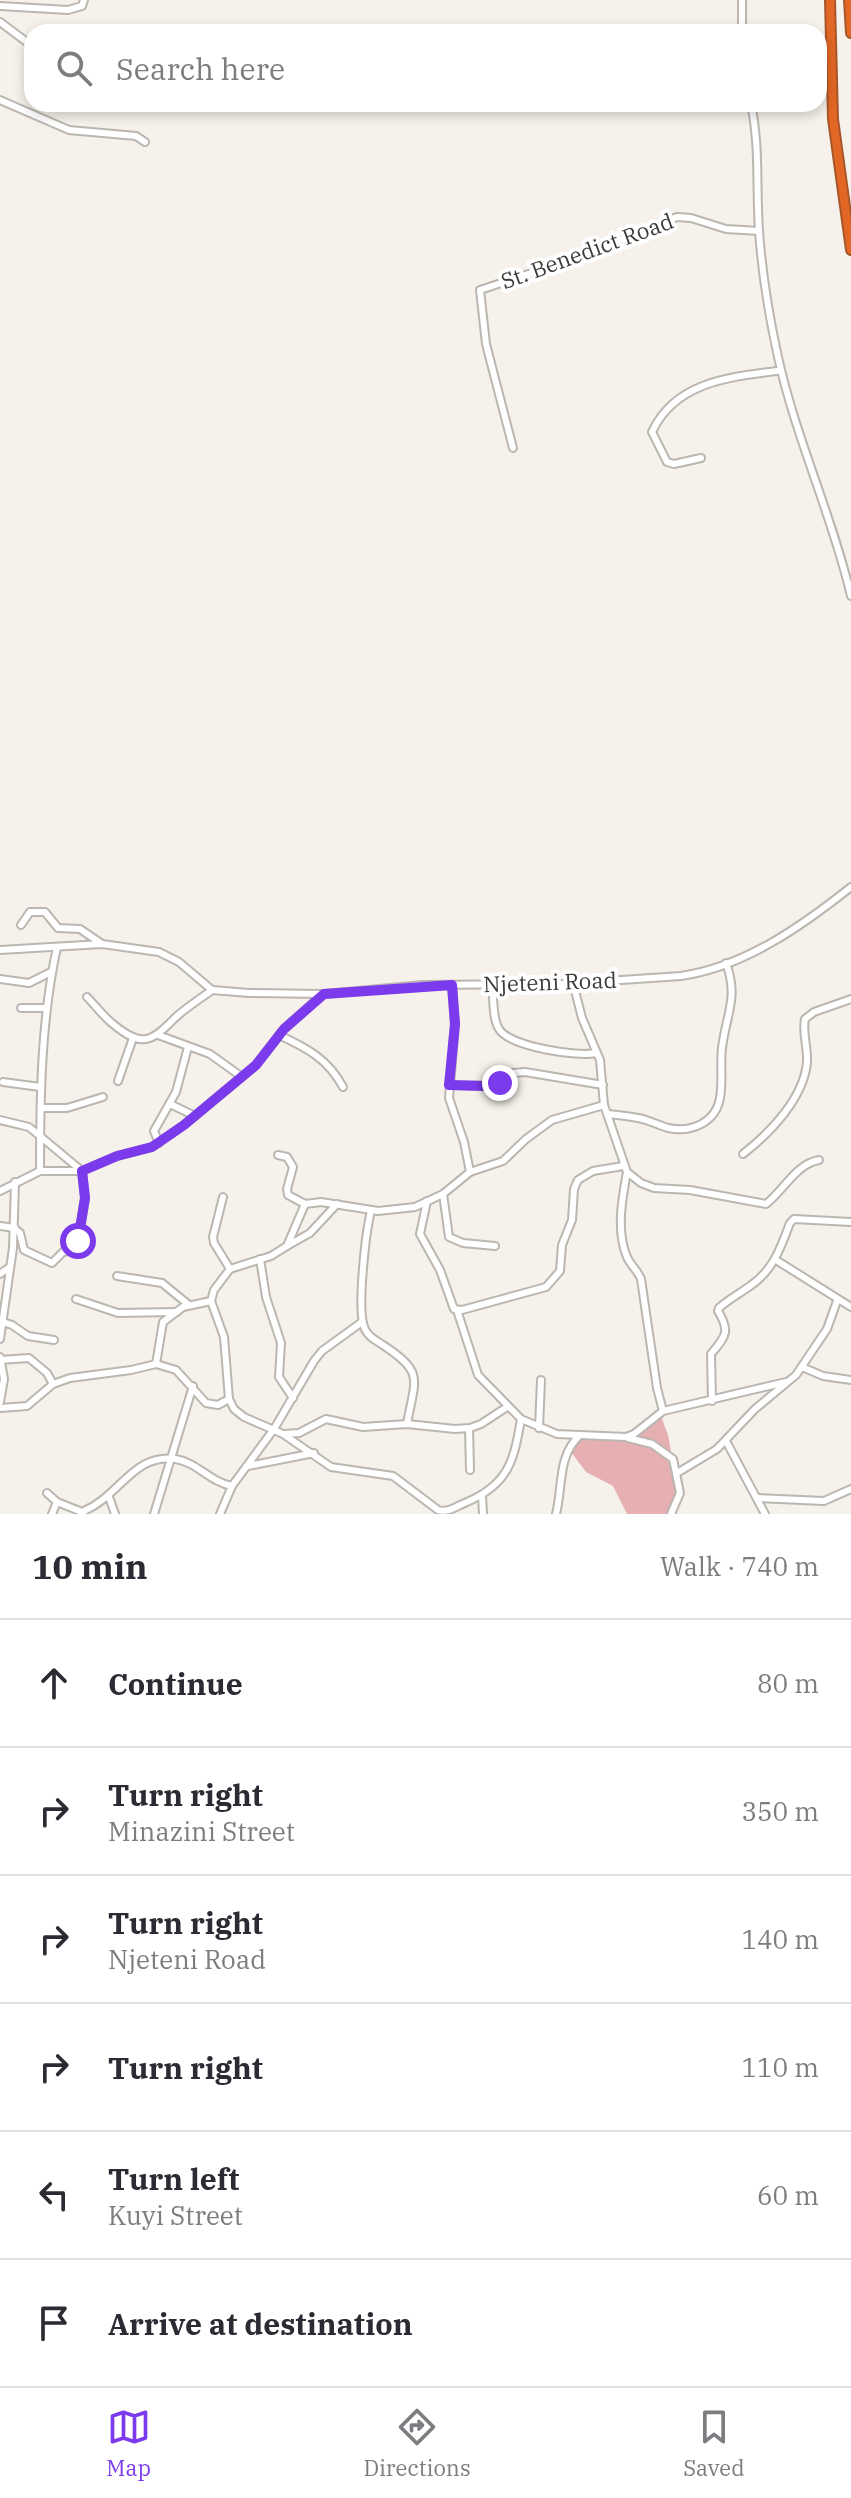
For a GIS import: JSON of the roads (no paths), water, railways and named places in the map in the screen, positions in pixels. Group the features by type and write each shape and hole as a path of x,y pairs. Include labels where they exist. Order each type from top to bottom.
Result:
{"highway":[{"path":"830,0 833,119 851,250"},
{"path":"849,0 851,33"}],"street":[{"path":"0,6 68,10 82,6 84,0"},
{"path":"742,0 742,24"},
{"path":"0,22 24,40"},
{"path":"0,100 24,110"},
{"path":"28,112 69,130 136,136 145,142"},
{"path":"753,112 764,282 779,360 803,448 835,537 851,596"},
{"name":"St. Benedict Road","path":"513,448 486,344 480,290 571,260 677,217 726,229 759,231"},
{"path":"701,458 674,464 667,462 652,432 657,420 685,393 696,387 734,376 777,371"},
{"name":"Njeteni Road","path":"212,990 324,994 452,985 573,983 681,976 699,973 768,944 813,917 851,887"},
{"path":"21,925 30,912 45,912 58,928 80,929 102,944"},
{"path":"0,950 102,944 169,956 212,990 183,1011 158,1035 147,1040 133,1038 112,1024 87,997"},
{"path":"40,1171 40,1087 46,1008 57,947"},
{"path":"608,1114 640,1118 682,1129 694,1127 713,1116 721,1095 722,1049 733,997 726,963"},
{"path":"0,979 29,983 51,972"},
{"path":"573,983 596,1053 604,1105 625,1169 621,1218 623,1244 630,1263 641,1279 663,1411"},
{"path":"452,985 455,1024 449,1098 464,1142 470,1172"},
{"path":"492,985 496,1021 504,1034 518,1042 577,1055 596,1053"},
{"path":"0,1191 40,1171 82,1171 159,1143 265,1057 279,1035 324,994"},
{"path":"743,1154 772,1127 801,1085 807,1060 805,1019 814,1012 851,999"},
{"path":"21,1008 46,1008"},
{"path":"158,1035 210,1054 242,1077"},
{"path":"279,1035 304,1046 323,1060 343,1087"},
{"path":"118,1081 133,1038"},
{"path":"159,1143 154,1131 180,1081 188,1047"},
{"path":"449,1085 492,1086 513,1073 525,1072 603,1085"},
{"path":"3,1082 40,1087"},
{"path":"41,1108 67,1108 103,1097"},
{"path":"170,1104 195,1116"},
{"path":"278,1155 287,1157 293,1167 288,1195 305,1204 321,1202 371,1211 402,1210 443,1194 470,1172 503,1161 552,1120 604,1105"},
{"path":"0,1120 24,1124 82,1171 85,1198 78,1241 72,1250 63,1252 52,1263 22,1248 20,1233 15,1229 0,1226"},
{"path":"457,1310 546,1287 560,1271 562,1245 572,1220 574,1189 578,1180 593,1171 625,1169 641,1183 654,1188 690,1190 766,1204 790,1178 819,1160"},
{"path":"0,1339 15,1229 15,1182"},
{"path":"443,1194 449,1237 463,1243 495,1246"},
{"path":"223,1197 213,1237 230,1269"},
{"path":"427,1201 420,1234 457,1310 478,1375 507,1407 539,1428 557,1434 626,1437 661,1449 673,1459 677,1473 679,1498 671,1514"},
{"path":"287,1246 305,1204"},
{"path":"337,1204 310,1233 281,1251 230,1269 214,1290 211,1301 224,1337 229,1399 234,1409 244,1417 283,1434 331,1467 393,1476 436,1512 447,1513 482,1496 504,1476 510,1467 521,1419"},
{"path":"371,1211 365,1233 362,1322 371,1337 403,1358 412,1369 414,1384 407,1424"},
{"path":"712,1401 711,1354 722,1341 726,1328 718,1311 731,1297 753,1284 776,1260 794,1219 851,1222"},
{"path":"260,1259 266,1297 281,1343 279,1377 293,1398"},
{"path":"776,1260 851,1307"},
{"path":"0,1274 10,1267"},
{"path":"117,1276 162,1283 189,1305"},
{"path":"76,1299 118,1313 177,1312"},
{"path":"156,1364 163,1322 189,1305 211,1301"},
{"path":"677,1473 706,1457 726,1441 755,1409 802,1367 827,1329 837,1301"},
{"path":"220,1514 232,1486 274,1429 322,1351 362,1322"},
{"path":"1,1326 12,1325 28,1336 54,1340"},
{"path":"53,1384 47,1373 29,1358 0,1358 3,1389 0,1405 27,1406 53,1384 70,1378 156,1364 176,1370 206,1403 218,1405 229,1399"},
{"path":"802,1367 823,1376 851,1380"},
{"path":"539,1428 541,1380"},
{"path":"626,1437 663,1411 786,1382"},
{"path":"154,1514 193,1386"},
{"path":"283,1434 299,1433 326,1419 363,1427 407,1424 469,1428 507,1407"},
{"path":"469,1428 470,1470"},
{"path":"556,1514 563,1463 580,1435"},
{"path":"726,1441 765,1514"},
{"path":"248,1466 314,1453"},
{"path":"47,1493 57,1502 82,1512 109,1497 143,1463 172,1459 194,1465 216,1482 232,1486"},
{"path":"757,1498 824,1501 851,1489"},
{"path":"482,1496 483,1514"},
{"path":"109,1497 115,1514"},
{"path":"52,1514 57,1502"}]}
